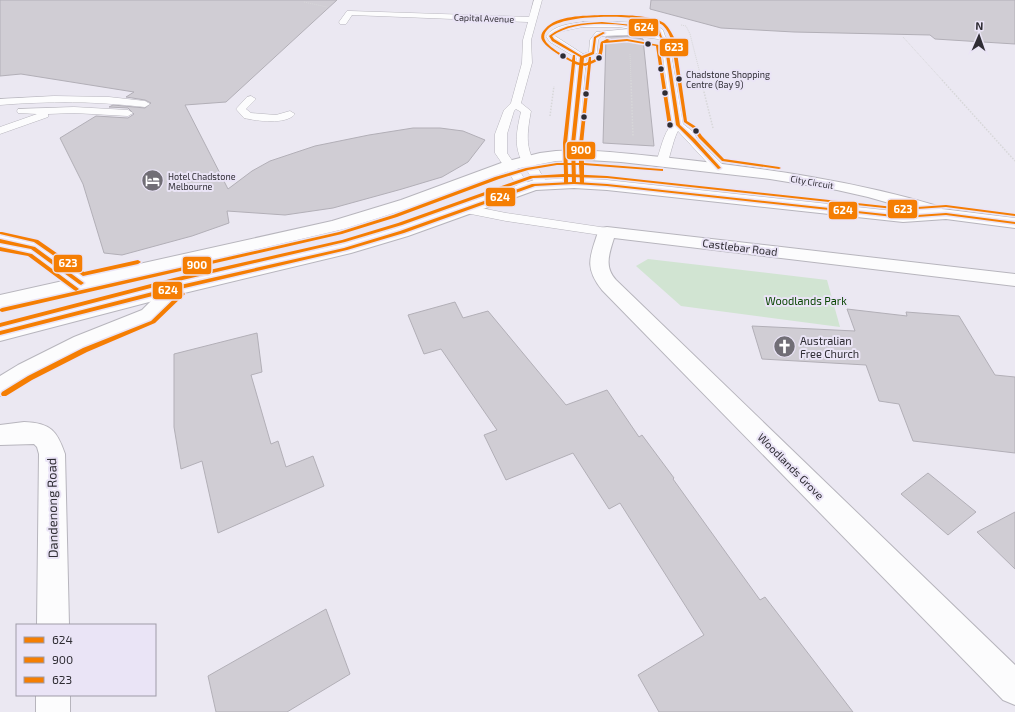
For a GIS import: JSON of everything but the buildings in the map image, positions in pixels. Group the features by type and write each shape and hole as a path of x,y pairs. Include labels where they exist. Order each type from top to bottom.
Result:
{"main road":[{"name":"City Circuit","path":"0,302 351,222 420,200 518,163 573,155 608,156 719,168 791,178 903,200 946,214 1015,223"},
{"name":"City Circuit","path":"0,333 176,288 345,249 402,232 525,188 542,184 574,183 612,185 903,217 946,214"},
{"name":"Castlebar Road","path":"607,232 1015,280"},
{"name":"Woodlands Grove","path":"607,232 598,266 602,279 1015,688"},
{"path":"0,241 32,248 81,283"},
{"path":"0,386 26,371 82,343 149,315 176,288"},
{"name":"Dandenong Road","path":"0,435 30,432 45,438 52,454 53,624"},
{"path":"53,696 53,712"}],"lane":[{"path":"533,20 538,0"},
{"name":"Capital Avenue","path":"343,22 350,13 533,20 522,40 527,63 516,104 509,110 501,134 501,153 518,163 542,184"},
{"path":"582,57 551,38 550,34 560,28 590,25 619,24 648,27 658,30 661,37 665,41 678,125 688,133 694,142 719,168"},
{"path":"590,25 604,33"},
{"path":"582,57 593,53 594,38 604,33 628,32 661,37"},
{"path":"574,183 573,155 582,57"},
{"path":"0,102 46,98 79,98 145,104"},
{"path":"251,99 241,110 247,116 279,118 289,116 290,114"},
{"name":"Capital Avenue","path":"516,104 526,111 520,140 522,153 518,163 525,188"},
{"path":"0,131 40,118 52,110"},
{"path":"11,112 52,110 106,111 132,114"},
{"path":"662,162 670,140 671,132 678,125"},
{"name":"Castlebar Road","path":"466,209 506,217 607,232"}],"path":[{"path":"903,37 1015,161"},
{"path":"630,51 633,137"}],"green space":[{"name":"Woodlands Park","path":"648,259 827,280 840,327 681,306 636,266"}],"transit line":[{"name":"623","path":"608,40 602,43 599,56 595,61 582,65 571,61 548,45 543,36 544,31 552,24 566,19 575,18 601,16 631,17 644,18 663,24 673,39 685,121 694,127 700,137 723,160 779,168"},
{"name":"624","path":"604,33 595,38 593,53 582,57 553,40 550,36 559,30 572,26 602,23 658,30 661,37 665,41 678,125 719,168"},
{"name":"900","path":"585,65 599,58 602,43 604,42 627,40 657,45 670,126"},
{"name":"623","path":"566,183 565,143 574,56"},
{"name":"624","path":"574,183 573,144 582,57"},
{"name":"900","path":"582,183 581,144 590,58"},
{"name":"900","path":"2,310 340,233 395,216 497,178 527,169 557,164 586,164 661,170"},
{"name":"623","path":"0,325 174,280 343,241 400,224 532,177 574,175 607,177 903,209 946,206 1015,215"},
{"name":"624","path":"0,333 176,288 345,249 402,232 534,185 574,183 607,185 903,217 946,214 1015,223"},
{"name":"623","path":"2,233 36,241 83,274 138,262"},
{"name":"624","path":"0,241 33,248 81,283"},
{"name":"900","path":"0,249 30,255 76,289"},
{"name":"900","path":"4,394 30,378 85,350 153,322 182,294"}],"place":[{"name":"Chadstone Shopping Centre (Bay 9)","path":"679,79"},
{"name":"Hotel Chadstone Melbourne","path":"152,181"},
{"name":"Australian Free Church","path":"784,346"}]}
